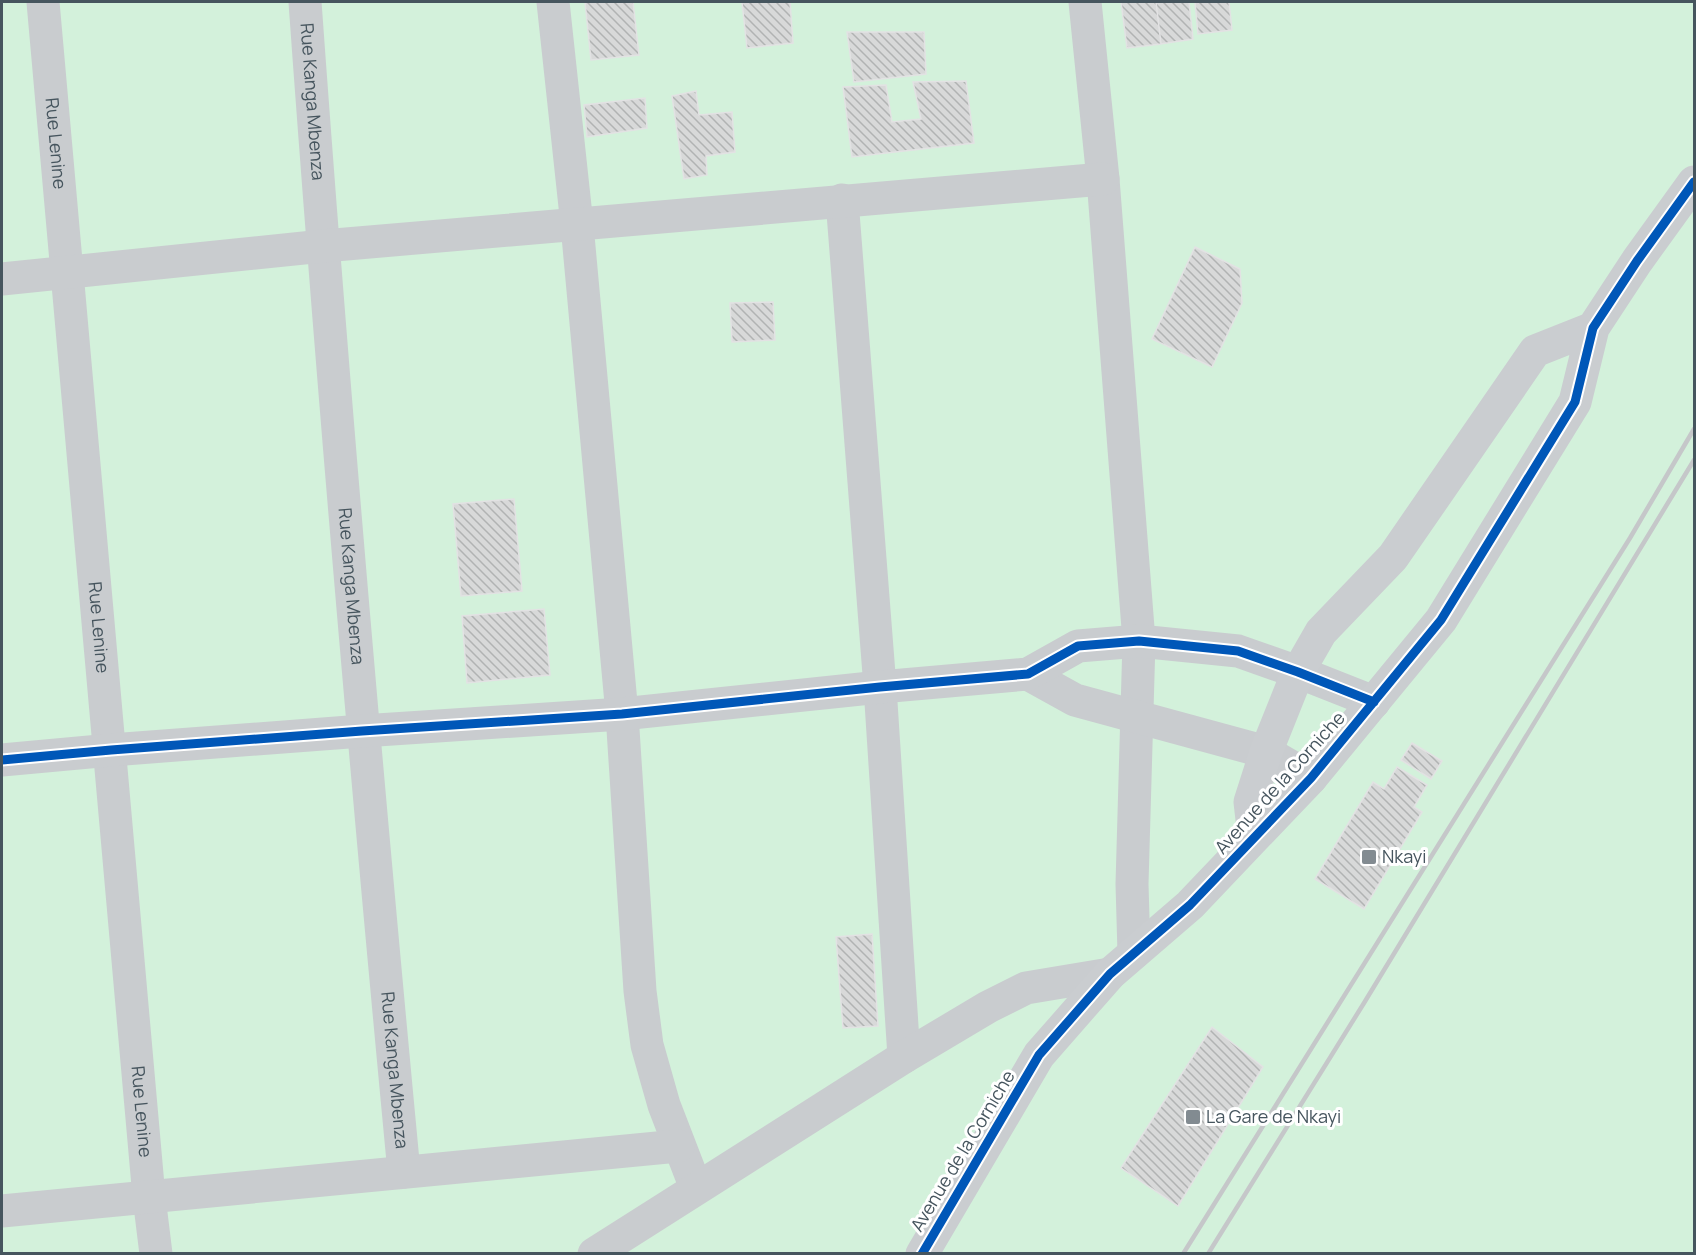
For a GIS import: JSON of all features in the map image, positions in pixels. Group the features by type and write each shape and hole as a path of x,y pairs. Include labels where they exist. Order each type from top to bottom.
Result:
{"street":[{"name":"Rue Lenine","path":"43,2 149,1197 156,1254"},
{"name":"Rue Kanga Mbenza","path":"305,2 362,731 404,1172"},
{"path":"553,2 577,225 622,714 640,992 647,1045 664,1105 696,1188"},
{"path":"1085,2 1103,179 1139,641 1131,884 1134,953"},
{"path":"2,279 323,246 1103,179"},
{"name":"Avenue de la Corniche","path":"922,1254 1039,1055 1110,974 1190,905 1311,778 1441,620 1575,402 1593,328 1637,261 1695,182"},
{"path":"842,200 880,687 904,1057"},
{"name":"Avenue de la Corniche","path":"1254,837 1250,802 1266,752 1298,672 1321,632 1393,557 1535,351 1593,328"},
{"path":"2,760 362,731 622,714 1028,674 1078,646 1139,641 1238,651 1374,702"},
{"path":"1028,674 1075,700 1266,752 1311,778"},
{"path":"594,1254 904,1057 988,1007 1026,988 1110,974"},
{"path":"2,1211 678,1146"}],"green space":[{"path":"2,2 1694,2 1694,1253 2,1253"}],"building":[{"path":"585,2 633,2 639,55 591,60"},
{"path":"742,2 790,2 793,43 747,48"},
{"path":"1121,2 1156,2 1161,44 1127,48"},
{"path":"1156,2 1189,2 1193,39 1161,44"},
{"path":"1195,2 1229,2 1232,30 1198,34"},
{"path":"847,32 924,32 926,74 854,82"},
{"path":"966,81 974,143 852,157 843,87 886,85 892,122 921,119 913,82"},
{"path":"696,91 699,115 732,112 735,152 706,156 707,175 684,179 672,96"},
{"path":"645,98 647,128 587,137 584,105"},
{"path":"1195,247 1240,269 1242,303 1212,367 1152,339"},
{"path":"773,302 775,340 732,342 730,303"},
{"path":"514,499 522,591 461,596 453,504"},
{"path":"544,609 550,675 467,683 462,616"},
{"path":"1412,743 1442,761 1431,779 1401,760"},
{"path":"1397,767 1427,785 1414,807 1422,812 1364,909 1315,879 1373,782 1384,789"},
{"path":"872,934 878,1026 843,1028 836,937"},
{"name":"La Gare de Nkayi","path":"1212,1027 1263,1067 1178,1206 1121,1168"}],"railway":[{"path":"1183,1254 1630,538 1694,429"},
{"path":"1208,1254 1364,1003 1694,460"}],"cycle path":[{"path":"922,1254 1039,1055 1110,974 1190,905 1311,778 1441,620 1575,402 1593,328 1637,261 1694,182"},
{"path":"2,760 362,731 622,714 1028,674 1078,646 1139,641 1238,651 1374,702"}],"place":[{"name":"Nkayi","path":"1369,857"},
{"name":"La Gare de Nkayi","path":"1193,1117"}]}
